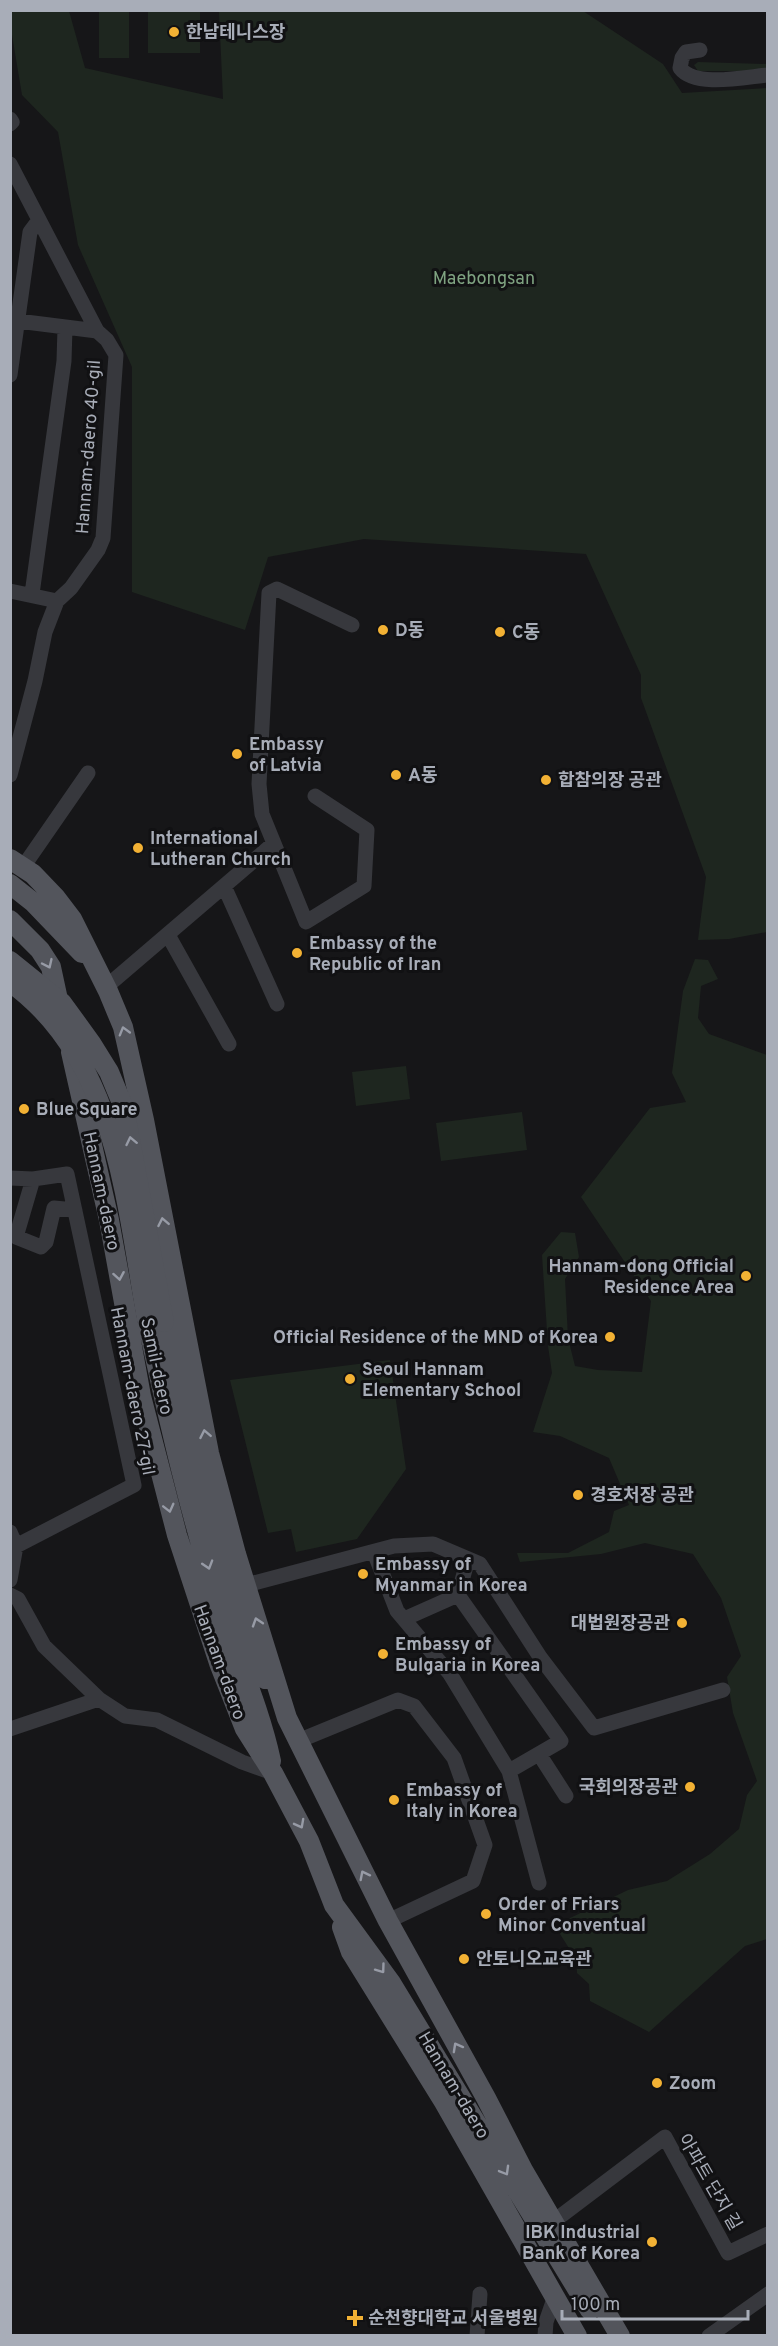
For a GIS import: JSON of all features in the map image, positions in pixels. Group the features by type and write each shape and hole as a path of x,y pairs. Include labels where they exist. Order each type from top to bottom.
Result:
{"main road":[{"name":"Hannam-daero","path":"17,863 33,874 67,912 106,987 123,1027 144,1120 209,1453 287,1718 387,1921 486,2098 523,2170 620,2336"},
{"name":"Hannam-daero","path":"10,884 34,903 95,965"},
{"name":"Hannam-daero","path":"10,920 40,950 51,967 110,1220 141,1396 177,1535 219,1662 245,1729 273,1773 309,1841 334,1905 391,1983 605,2336"},
{"name":"Samil-daero","path":"10,961 62,1003 92,1043 109,1072 124,1108 156,1324 191,1510 222,1614 264,1727 273,1773"},
{"name":"Samil-daero","path":"10,982 27,993 67,1040 93,1083 107,1118 156,1324 236,1605 258,1668 287,1718"},
{"path":"334,1905 351,1952 444,2102 577,2336"},
{"path":"486,2098 534,2166 635,2336"}],"street":[{"path":"700,50 686,52 681,61 680,68 693,78 703,80 768,75"},
{"path":"10,118 12,122 10,124"},
{"name":"Hannam-daero 40-gil","path":"10,164 97,331 107,340 116,355 103,538 98,550 71,588 57,601 45,632 26,721 10,775"},
{"path":"10,375 14,320 30,232 39,220"},
{"path":"14,320 97,331"},
{"path":"32,594 64,360 65,328"},
{"path":"315,796 367,830 364,886 306,921 262,814 259,784 269,592 278,589 352,625"},
{"path":"10,591 57,601"},
{"path":"10,717 26,721"},
{"name":"Hannam-daero","path":"17,863 88,773"},
{"path":"106,987 273,844"},
{"path":"224,886 277,1004"},
{"path":"168,934 229,1044"},
{"name":"Hannam-daero 27-gil","path":"10,1178 33,1179 68,1174 134,1485 13,1539 10,1580"},
{"path":"33,1179 16,1237 41,1247 46,1242 54,1208 75,1210"},
{"path":"246,1585 394,1546 433,1544 480,1564 540,1657 594,1728 723,1690"},
{"path":"374,1552 397,1611 450,1674 509,1771 539,1883"},
{"path":"458,1595 468,1559"},
{"path":"10,1594 18,1599 44,1646 99,1699 125,1716 158,1720 242,1762 273,1773"},
{"path":"404,1619 458,1595"},
{"path":"458,1595 561,1742 509,1771"},
{"path":"10,1729 99,1699"},
{"path":"298,1741 398,1700 414,1706 454,1758 485,1845 473,1881 387,1921"},
{"path":"539,1754 566,1796"},
{"name":"아파트 단지 길","path":"562,2215 665,2137 728,2253 768,2234"},
{"path":"477,2336 480,2294"},
{"path":"709,2336 768,2294"},
{"path":"545,2336 546,2322 555,2296"}],"green space":[{"name":"Maebongsan","path":"11,11 69,11 85,68 223,99 219,11 583,11 663,64 682,93 767,88 767,932 729,939 698,940 706,877 641,698 641,675 586,554 364,539 268,557 245,630 132,592 132,367 78,245 58,132 22,95 11,29"},
{"path":"99,11 129,11 129,58 99,58"},
{"name":"한남테니스장","path":"148,11 200,11 200,53 148,53"},
{"path":"698,62 767,64 767,71 698,71 694,65"},
{"path":"695,959 708,960 718,979 701,986 698,1018 709,1034 767,1055 767,1939 745,1946 649,2032 590,2001 589,1984 577,1973 577,1961 560,1934 566,1920 628,1890 667,1881 710,1854 739,1829 747,1795 757,1781 733,1713 727,1677 741,1656 721,1598 693,1554 645,1543 601,1554 520,1562 517,1553 568,1553 609,1532 614,1511 629,1505 609,1458 560,1436 533,1432 552,1373 542,1255 561,1232 575,1233 579,1257 565,1279 568,1338 575,1366 598,1370 642,1372 651,1301 581,1197 650,1108 686,1102 672,1073 683,991"},
{"path":"406,1066 410,1099 356,1106 352,1072"},
{"path":"522,1112 527,1150 441,1161 436,1123"},
{"path":"390,1360 406,1469 357,1539 296,1552 291,1529 268,1533 230,1380"}],"place":[{"name":"한남테니스장","path":"174,32"},
{"name":"D동","path":"383,630"},
{"name":"C동","path":"500,632"},
{"name":"Embassy of Latvia","path":"237,754"},
{"name":"A동","path":"396,775"},
{"name":"합참의장 공관","path":"546,780"},
{"name":"International Lutheran Church","path":"138,848"},
{"name":"Embassy of the Republic of Iran","path":"297,953"},
{"name":"Blue Square","path":"24,1109"},
{"name":"Hannam-dong Official Residence Area","path":"746,1276"},
{"name":"Official Residence of the MND of Korea","path":"610,1337"},
{"name":"Seoul Hannam Elementary School","path":"350,1379"},
{"name":"경호처장 공관","path":"578,1495"},
{"name":"Embassy of Myanmar in Korea","path":"363,1574"},
{"name":"대법원장공관","path":"682,1623"},
{"name":"Embassy of Bulgaria in Korea","path":"383,1654"},
{"name":"국회의장공관","path":"690,1787"},
{"name":"Embassy of Italy in Korea","path":"394,1800"},
{"name":"Order of Friars Minor Conventual","path":"486,1914"},
{"name":"안토니오교육관","path":"464,1959"},
{"name":"Zoom","path":"657,2083"},
{"name":"IBK Industrial Bank of Korea","path":"652,2242"},
{"name":"순천향대학교 서울병원","path":"355,2318"}]}
